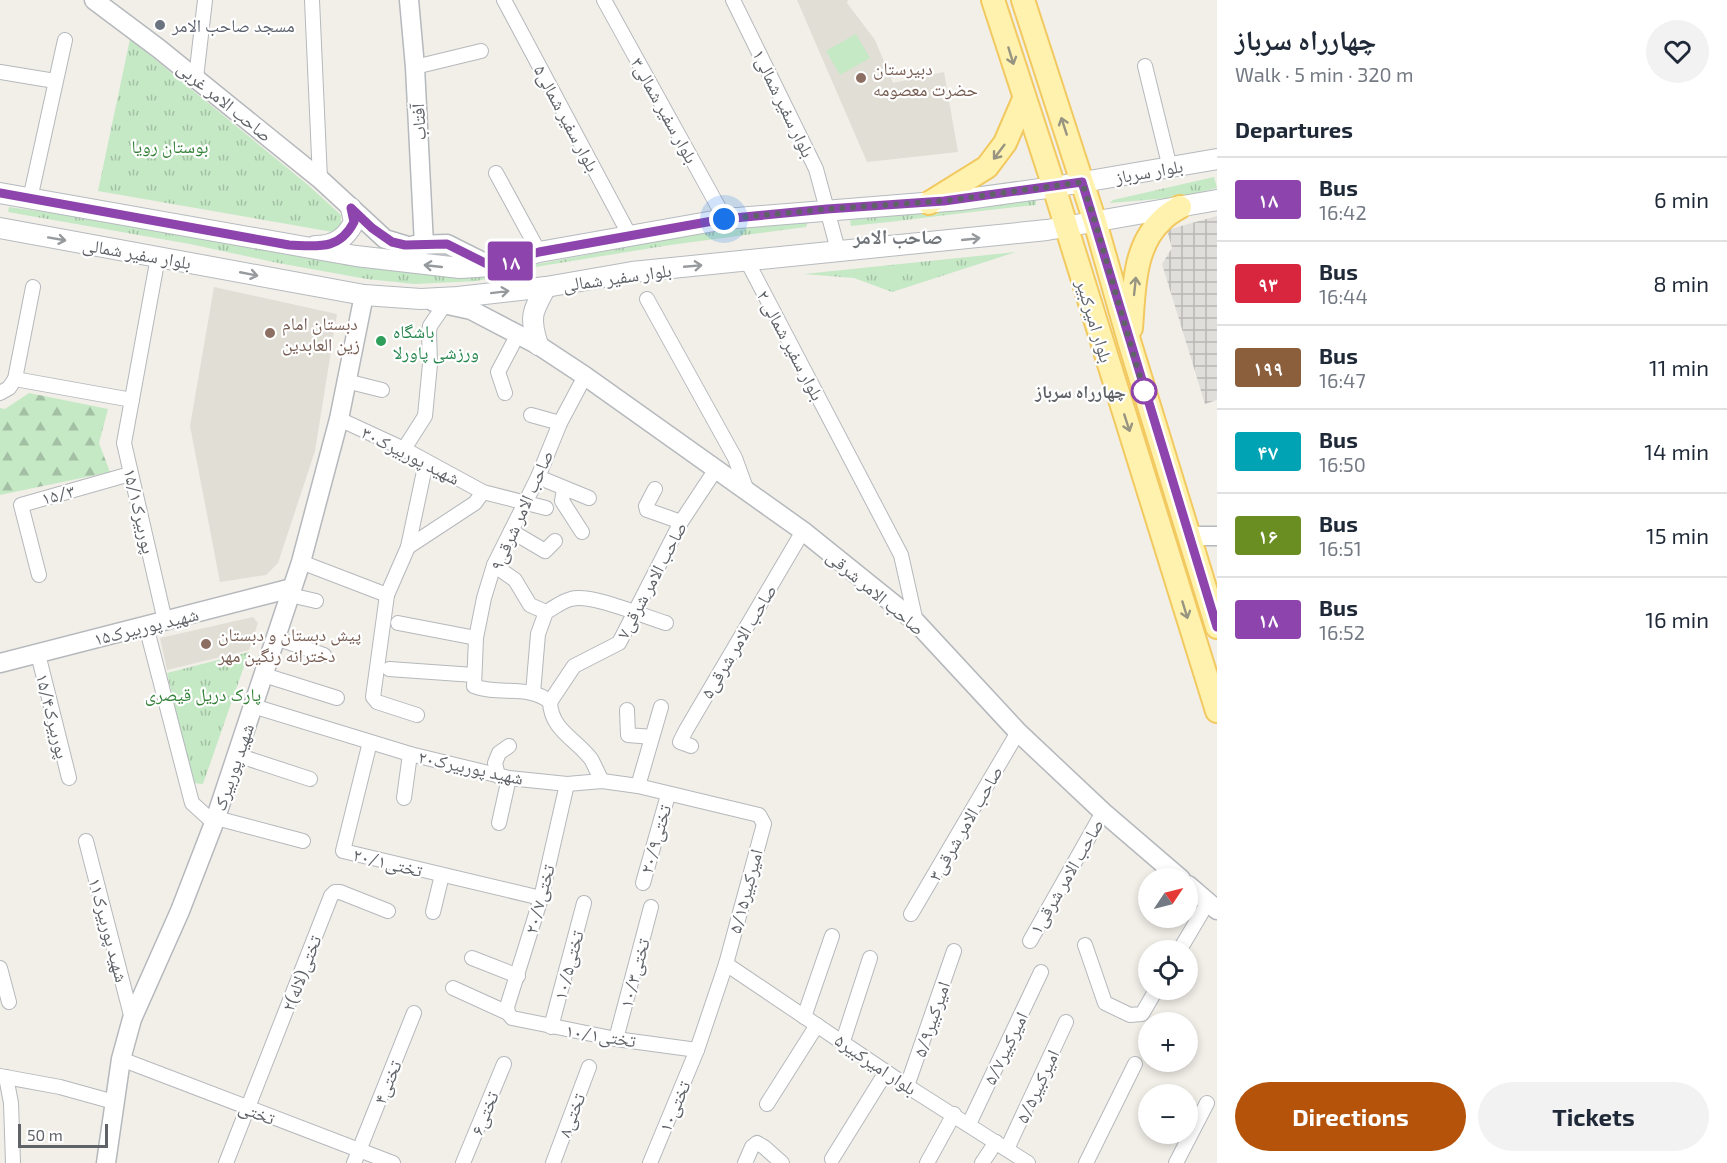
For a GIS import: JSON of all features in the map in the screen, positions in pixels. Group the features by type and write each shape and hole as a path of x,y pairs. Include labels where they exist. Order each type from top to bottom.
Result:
{"main road":[{"name":"بلوار امیرکبیر","path":"993,0 1216,702"},
{"name":"بلوار امیرکبیر","path":"1023,0 1095,222 1217,627"},
{"path":"929,203 987,167 1005,143 1024,99"},
{"name":"بلوار سرباز","path":"1054,187 1217,159"},
{"name":"بلوار سفیر شمالی","path":"0,193 356,256 460,268 491,266 539,252 724,219 827,209 929,203 1054,187"},
{"path":"1095,222 1217,200"},
{"path":"1130,344 1135,278 1144,244 1160,222 1180,207"},
{"path":"289,245 332,245 345,236 354,222 351,208"},
{"name":"بلوار سفیر شمالی","path":"0,228 364,295 421,299 546,287 632,272 965,239 1095,222"},
{"path":"538,345 532,326 534,309 546,287"}],"street":[{"name":"صاحب الامر غربی","path":"94,0 121,18 320,178 385,239 405,245"},
{"path":"196,78 205,0"},
{"path":"312,0 320,178"},
{"name":"آفتاب","path":"409,0 415,67 424,245"},
{"name":"بلوار سفیر شمالی۵","path":"504,0 630,236"},
{"name":"بلوار سفیر شمالی۳","path":"604,0 724,219"},
{"name":"بلوار سفیر شمالی۱","path":"733,0 816,170 838,250"},
{"path":"30,199 65,40"},
{"path":"415,67 481,51"},
{"path":"1145,66 1170,168"},
{"path":"0,72 55,81"},
{"path":"496,174 539,252"},
{"path":"356,256 405,245 447,244 491,266"},
{"name":"پوربیرک۱۵/۱","path":"158,257 124,443 165,621"},
{"name":"بلوار سفیر شمالی ۲","path":"747,261 901,555 916,622"},
{"path":"0,393 9,388 15,379 33,287"},
{"name":"شهید پوربیرک","path":"106,1163 121,1059 132,1019 180,911 215,821 301,562 339,419 364,295"},
{"name":"صاحب الامر شرقی","path":"421,299 471,310 538,345 803,531 916,622 1018,732 1103,812 1169,868"},
{"path":"647,299 735,458 747,491"},
{"path":"404,449 425,416 430,364 430,326 445,304"},
{"path":"505,393 498,372 518,334"},
{"name":"صاحب الامر شرقی۹","path":"474,681 476,638 494,564 538,477 560,423 585,376"},
{"path":"15,379 132,400"},
{"path":"346,381 382,390"},
{"path":"531,415 560,423"},
{"name":"شهید پوربیرک۳۰","path":"339,419 404,449 483,492 546,508"},
{"path":"417,715 374,700 376,669 387,595 408,547 426,462"},
{"name":"صاحب الامر شرقی۷","path":"550,702 574,666 619,643 681,522 716,469"},
{"name":"۱۵/۳","path":"39,575 21,505 130,474"},
{"path":"538,477 589,498"},
{"path":"564,489 562,501 582,532"},
{"path":"655,489 646,508 681,522"},
{"path":"408,547 475,503 483,492"},
{"path":"511,531 545,551 555,541"},
{"name":"صاحب الامر شرقی۵","path":"691,746 680,742 686,730 803,531"},
{"path":"1189,536 1217,536"},
{"path":"301,562 387,595"},
{"path":"494,564 515,580 530,605 546,612"},
{"path":"291,592 316,602"},
{"name":"شهید پوربیرک۱۵","path":"0,663 291,592"},
{"path":"533,693 538,634 546,612 572,598 608,603 666,623"},
{"path":"398,623 476,638"},
{"path":"146,626 192,803 215,821 303,841"},
{"path":"276,638 324,655"},
{"name":"پوربیرک۱۵/۴","path":"38,654 69,778"},
{"path":"389,669 474,681 543,696 550,702 550,712 556,725 590,759 602,781"},
{"path":"264,675 338,698"},
{"name":"شهید پوربیرک۲۰","path":"253,706 410,754 504,777 567,784 602,781 638,786 759,815 762,818"},
{"path":"638,786 661,707"},
{"path":"627,710 627,734 652,737"},
{"name":"صاحب الامر شرقی۳","path":"911,914 1018,732"},
{"name":"تختی۲۰/۱","path":"370,742 343,851 541,898"},
{"path":"499,824 504,777 495,763 500,753 509,746"},
{"path":"404,798 410,754"},
{"path":"237,755 310,779"},
{"name":"تختی۲۰/۷","path":"508,1013 507,1007 541,898 567,784"},
{"name":"تختی۲۰/۹","path":"643,883 668,795"},
{"name":"صاحب الامر شرقی۱","path":"1030,941 1103,812"},
{"name":"امیرکبیر۵/۱۵","path":"697,1050 726,964 764,824 762,818"},
{"name":"شهید پوربیرک۱۱","path":"86,841 132,1019"},
{"path":"433,912 442,875"},
{"name":"۲تختی(لاله)","path":"226,1163 331,896 335,892 340,892 388,911"},
{"path":"1187,940 1213,906 1198,893"},
{"name":"تختی۱۰/۵","path":"551,1027 584,903"},
{"name":"تختی۱۰/۳","path":"616,1039 651,907"},
{"path":"804,1017 832,936"},
{"path":"1086,945 1105,1004 1130,1015 1142,1014 1150,1000"},
{"name":"امیرکبیر۵/۹","path":"907,1086 954,951"},
{"path":"472,958 518,976"},
{"path":"843,1041 870,958"},
{"name":"بلوار امیرکبیر۵","path":"726,964 907,1086 1028,1163"},
{"path":"0,968 9,1002"},
{"name":"امیرکبیر۵/۷","path":"969,1124 1041,972"},
{"name":"تختی۱۰/۱","path":"453,988 508,1013 512,1018 616,1039 697,1050"},
{"name":"تختی۴","path":"357,1157 414,1013"},
{"name":"امیرکبیر۵/۵","path":"982,1163 1002,1146 1066,1022"},
{"path":"767,1104 817,1025"},
{"name":"تختی۱۰","path":"650,1163 697,1050"},
{"name":"تختی","path":"121,1059 248,1108 357,1157 393,1163"},
{"name":"تختی۶","path":"463,1163 504,1064"},
{"path":"1086,1163 1135,1064"},
{"name":"تختی۸","path":"553,1163 589,1067"},
{"path":"832,1159 886,1072"},
{"path":"13,1163 10,1103 3,1077 60,1087 114,1102"},
{"path":"1176,1163 1207,1103"},
{"path":"927,1163 954,1114"},
{"path":"745,1163 753,1145 757,1143 782,1163"}],"shaded area":[{"name":"دبیرستان حضرت معصومه","path":"797,0 848,0 847,3 875,40 893,83 944,72 958,152 867,162"},
{"path":"1217,216 1217,400 1205,404 1162,264 1172,248 1167,230"},
{"path":"214,287 337,314 315,451 278,563 266,575 220,582 190,426"},
{"name":"پیش دبستان و دبستان دخترانه رنگین مهر","path":"253,617 258,623 249,650 167,670 160,638"}],"green space":[{"path":"856,34 870,58 840,75 826,51"},
{"name":"بوستان رویا","path":"130,39 308,185 341,215 341,225 333,232 98,191"},
{"path":"1214,177 1217,188 1180,197 1110,203 1113,200"},
{"path":"1036,198 1036,205 851,226 850,220 931,209"},
{"path":"9,207 485,274 706,232 809,220 806,227 670,245 541,266 477,281 415,284 367,279 190,244 8,212"},
{"path":"1016,252 892,292 854,278 804,274"},
{"path":"29,393 108,409 99,443 110,472 0,495 0,408 5,409"},
{"name":"پارک دریل قیصری","path":"249,652 203,784 193,783 167,673"}],"bus line":[{"name":"۱۸","path":"0,193 289,245 332,245 345,236 354,222 351,208 385,239 392,242 405,245 447,244 491,266 539,252 724,219 944,201 1082,182 1217,627"}],"place":[{"name":"مسجد صاحب الامر","path":"160,25"},
{"name":"دبیرستان حضرت معصومه","path":"861,78"},
{"name":"دبستان امام زین العابدین","path":"270,333"},
{"name":"باشگاه ورزشی پاورلا","path":"381,341"},
{"name":"چهارراه سرباز","path":"1144,391"},
{"name":"پیش دبستان و دبستان دخترانه رنگین مهر","path":"206,644"}],"district":[{"name":"صاحب الامر","path":"898,236"}],"route":[{"path":"724,219 944,201 1082,182 1145,394 1144,391"}]}
